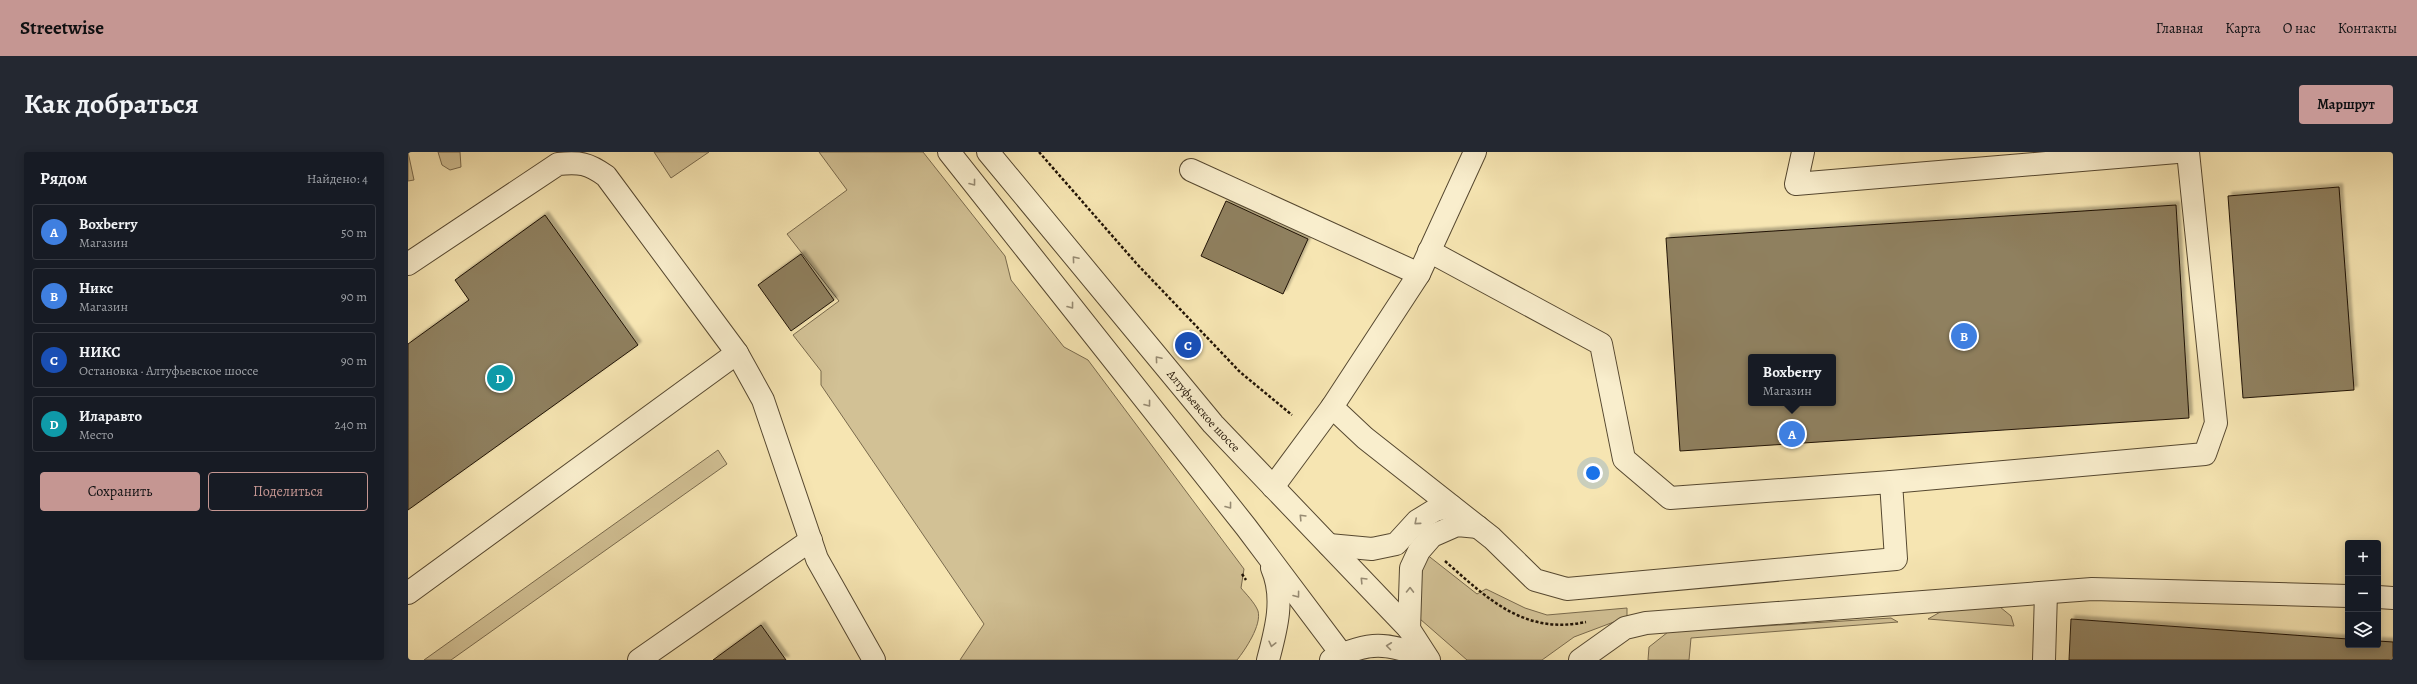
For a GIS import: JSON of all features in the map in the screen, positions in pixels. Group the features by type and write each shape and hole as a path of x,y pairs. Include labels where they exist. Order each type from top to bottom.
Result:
{"street":[{"path":"949,152 1265,553 1340,658 1376,644 1399,647 1434,659"},
{"name":"Алтуфьевское шоссе","path":"988,152 1213,424 1409,629 1434,659"},
{"path":"1273,487 1332,408 1419,274 1475,152"},
{"path":"1803,152 1796,184 2177,152"},
{"path":"1429,251 1601,344 1624,459 1670,498 1891,482 2206,454 2216,423 2188,152"},
{"path":"408,264 558,164 576,163 592,166 606,176 737,353 763,400 817,559 874,660"},
{"path":"1190,170 1419,274"},
{"path":"408,593 737,353"},
{"path":"1332,408 1365,438 1478,527 1535,580 1568,589 1896,559 1891,482"},
{"path":"1329,545 1372,549 1396,544 1417,521 1435,510 1451,506"},
{"path":"1409,629 1411,568 1419,551 1432,536 1457,526 1478,527"},
{"path":"639,660 811,540"},
{"path":"1265,553 1278,583 1279,603 1276,627 1268,660"},
{"path":"1589,658 1625,628 1646,623 2092,589 2345,596"},
{"path":"2044,660 2046,593"},
{"path":"2381,597 2393,598"}],"path":[{"path":"1039,152 1136,263 1240,372 1314,433"},
{"path":"1426,544 1480,593 1519,617 1546,624 1565,626 1590,621"}],"shaded area":[{"path":"408,152 414,180 408,181"},
{"path":"438,152 460,152 461,167 450,170 442,165"},
{"path":"654,152 709,152 671,178"},
{"path":"819,152 923,152 1005,256 1011,280 1064,347 1088,360 1244,569 1241,588 1255,605 1259,617 1252,637 1237,660 960,660 984,624 821,385 821,371 793,335 839,301 787,234 847,190"},
{"path":"718,450 727,464 451,660 424,660"},
{"path":"1426,554 1477,594 1486,589 1525,608 1547,615 1627,608 1627,617 1574,637 1542,660 1467,660 1420,619 1413,581"},
{"path":"2000,607 2011,616 2014,626 1928,619 1942,611"},
{"path":"1891,618 1898,622 1691,638 1689,660 1648,660 1649,647 1668,632"}],"building":[{"path":"2339,187 2354,390 2243,398 2228,196"},
{"path":"1226,201 1308,239 1283,294 1201,256"},
{"path":"2176,205 2189,418 1680,451 1666,238"},
{"path":"545,215 638,345 408,510 408,344 469,300 455,280"},
{"path":"801,254 834,300 791,331 758,285"},
{"path":"2071,619 2345,639 2345,648 2381,648 2381,641 2393,642 2393,660 2069,660"},
{"path":"761,625 786,660 713,660"}],"place":[{"name":"Никс","path":"1964,336"},
{"name":"НИКС","path":"1188,345"},
{"name":"Иларавто","path":"500,378"},
{"name":"Boxberry","path":"1792,434"}]}
